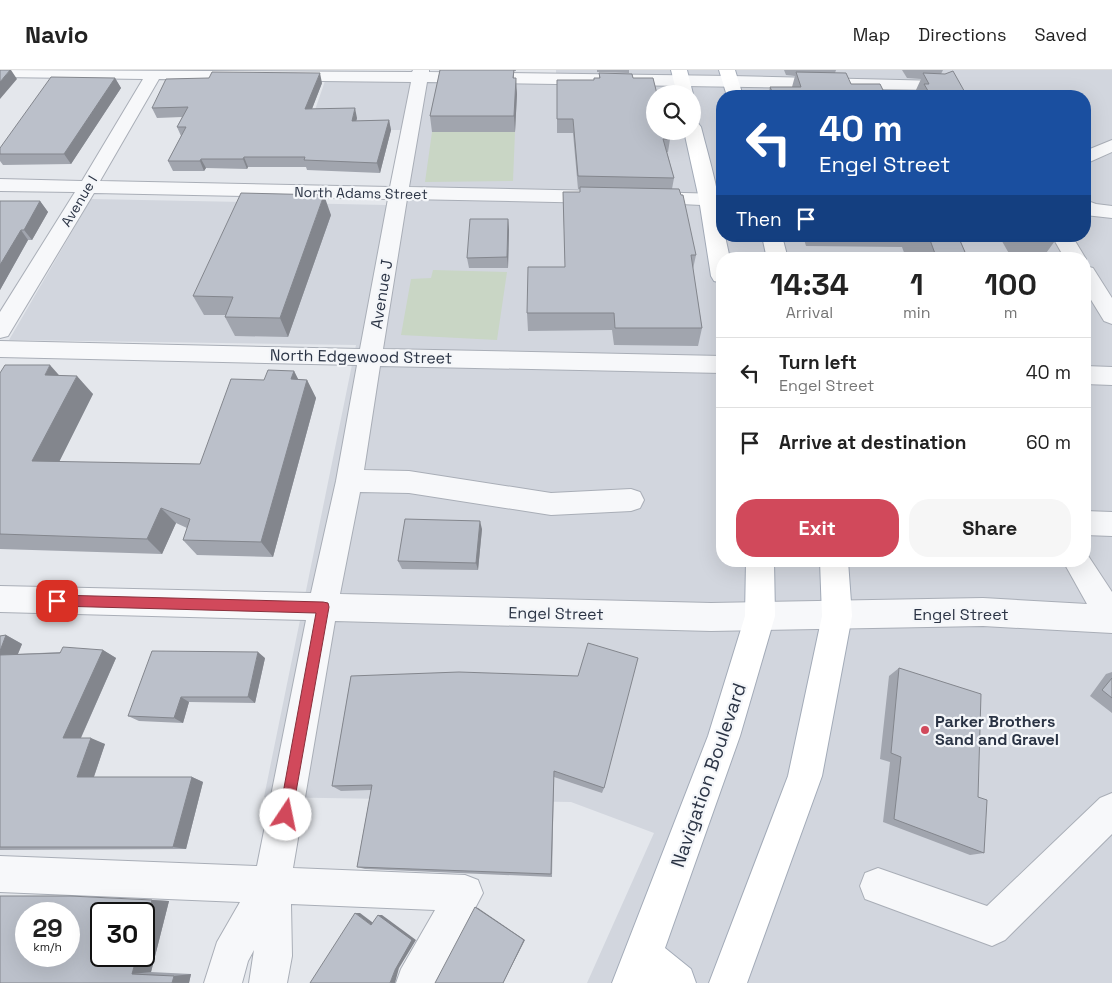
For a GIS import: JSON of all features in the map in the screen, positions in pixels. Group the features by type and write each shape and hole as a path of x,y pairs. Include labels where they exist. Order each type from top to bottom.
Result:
{"main road":[{"path":"696,140 716,199"},
{"name":"Navigation Boulevard","path":"637,969 724,736 760,616 760,567"},
{"path":"728,983 805,776 837,616 834,567"},
{"path":"637,969 677,983"}],"street":[{"path":"0,72 420,74 936,85"},
{"name":"Avenue I","path":"0,330 155,72"},
{"name":"Avenue J","path":"272,884 290,797 323,607 349,480 420,74"},
{"path":"1094,136 1112,139"},
{"path":"1091,155 1112,145"},
{"name":"North Adams Street","path":"0,185 716,199"},
{"path":"1091,210 1112,212"},
{"path":"1091,283 1112,316"},
{"name":"North Edgewood Street","path":"0,349 716,365"},
{"path":"1091,375 1112,376"},
{"path":"349,480 410,482 552,504 631,500"},
{"path":"1091,523 1112,524"},
{"path":"1081,567 1112,618"},
{"name":"Engel Street","path":"0,600 760,616 983,612 1112,618"},
{"path":"878,886 992,927 1112,810"},
{"path":"0,874 465,893 415,983"},
{"path":"223,983 230,955 272,884"},
{"path":"268,983 273,956 272,884"}],"shaded area":[{"path":"556,70 1112,70 1112,983 587,983 654,833 571,802 264,797 356,345 9,340 91,199 386,205 403,130 308,130 325,81 556,84"}],"green space":[{"path":"432,132 515,132 513,181 425,182"},
{"path":"433,270 507,272 497,340 401,335 411,279 431,278"}],"building":[{"path":"0,70 10,70 0,82"},
{"path":"440,70 514,70 513,78 516,78 514,116 430,116"},
{"path":"953,71 964,90 928,90 924,84 929,84 923,73 945,74"},
{"path":"212,72 320,73 305,109 355,108 352,121 389,120 377,163 304,160 305,157 244,157 243,159 168,161 186,127 177,127 188,107 152,108 166,79 209,78"},
{"path":"796,72 846,73 851,84 880,84 883,90 771,90 770,87 801,87"},
{"path":"599,73 632,74 633,78 653,78 655,85 646,85 646,140 663,140 674,178 578,176 573,119 557,119 557,80 594,80 594,78 600,78"},
{"path":"51,77 115,78 64,154 0,154 0,148"},
{"path":"580,187 679,189 681,195 683,195 696,255 691,255 702,328 615,328 614,313 527,313 528,267 565,267 563,192 580,192"},
{"path":"241,193 324,195 280,318 225,317 233,297 193,296"},
{"path":"0,201 40,201 24,230 21,230 0,265"},
{"path":"470,219 508,219 507,257 467,258"},
{"path":"931,242 961,242 965,252 934,252"},
{"path":"5,365 50,365 45,375 77,376 32,461 200,464 231,379 264,380 268,370 294,371 291,379 307,380 261,542 183,540 190,519 161,508 147,539 0,534 0,373"},
{"path":"405,519 480,521 476,563 398,561"},
{"path":"6,635 0,651 0,636"},
{"path":"588,643 638,658 604,788 554,771 551,874 357,867 372,785 332,786 351,676 459,672 578,676"},
{"path":"63,647 103,650 63,738 91,738 77,777 192,777 173,847 0,847 0,655 60,653"},
{"path":"152,651 258,652 248,697 181,697 174,718 128,716"},
{"path":"899,668 981,694 978,797 987,800 984,853 894,819 901,757 891,753"},
{"path":"1112,678 1112,698 1102,690"},
{"path":"0,896 70,896 152,900 151,902 90,902 90,967 134,967 132,974 174,976 172,983 0,983"},
{"path":"475,907 524,940 503,983 435,983"},
{"path":"355,913 371,925 378,915 412,940 390,983 310,983"}],"place":[{"name":"Parker Brothers Sand and Gravel","path":"925,730"}],"route":[{"path":"57,601 323,607 286,815"}]}
